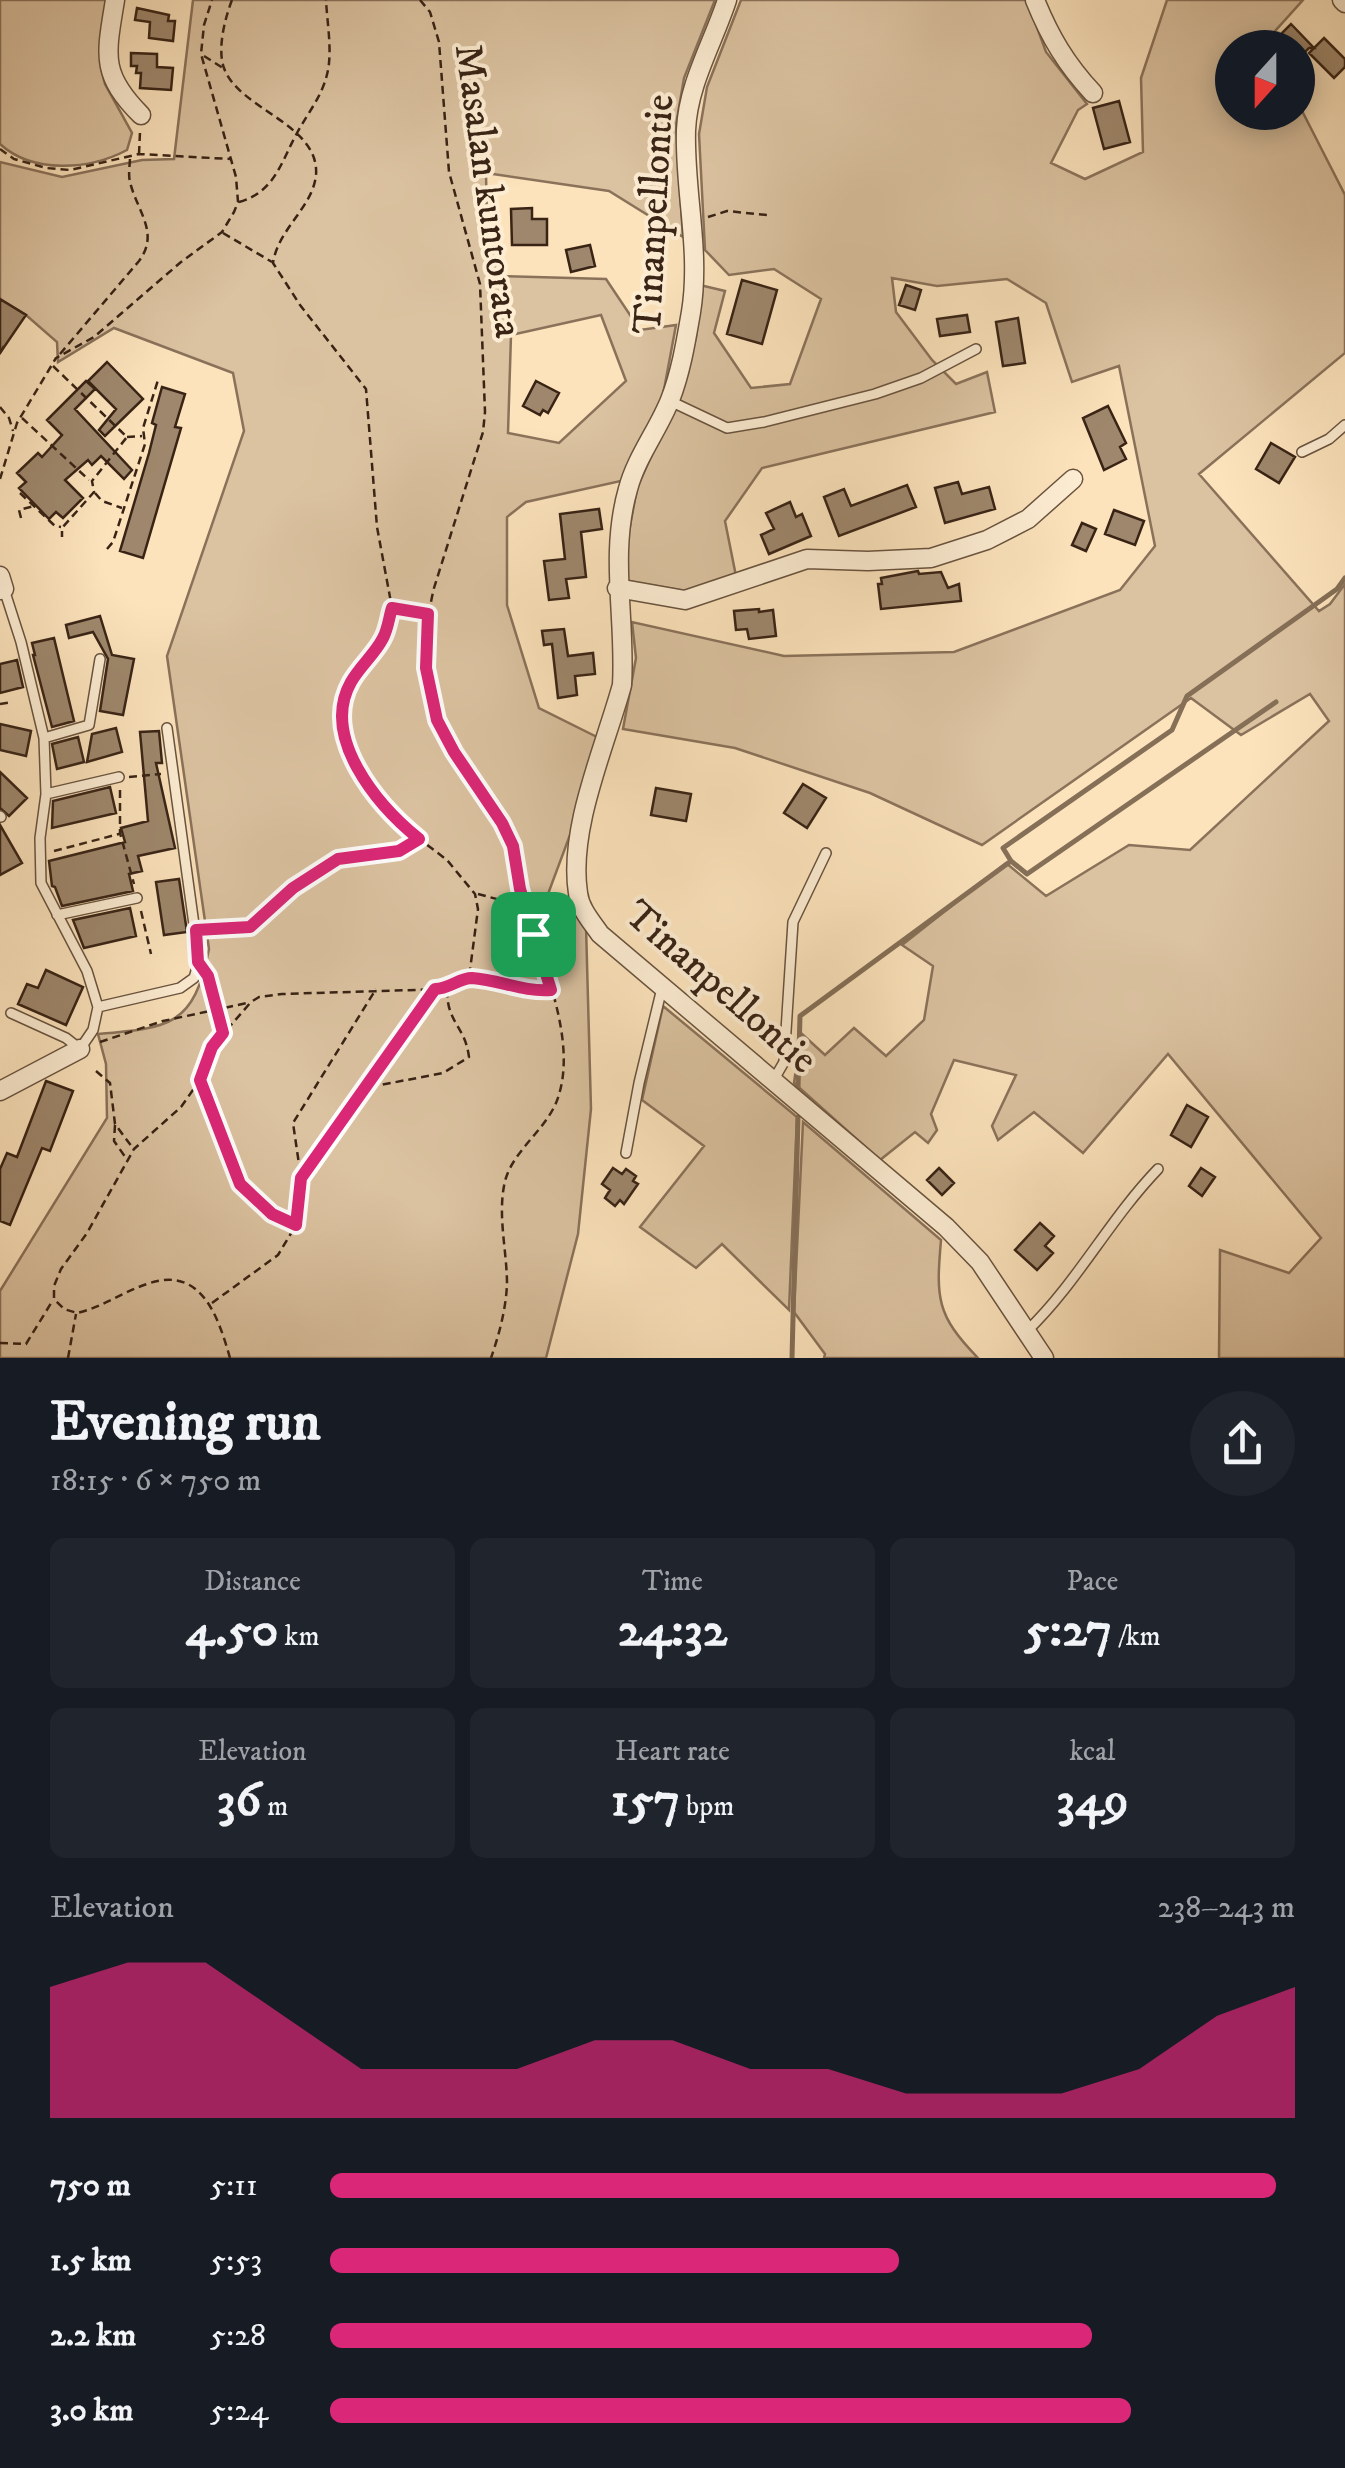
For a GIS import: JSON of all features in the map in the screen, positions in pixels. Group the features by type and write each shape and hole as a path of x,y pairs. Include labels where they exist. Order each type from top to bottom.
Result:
{"street":[{"path":"116,0 108,72 120,94 141,116"},
{"name":"Tinanpellontie","path":"727,0 694,82 686,128 692,306 670,401 628,485 617,588 624,658 622,685 576,853 578,895 600,934 946,1227 980,1262 1044,1358"},
{"path":"1035,0 1066,64 1093,93"},
{"path":"617,588 684,600 807,559 931,558 988,540 1028,518 1073,479"},
{"path":"0,1091 80,1049"}],"lane":[{"path":"670,401 727,428 764,422 875,394 921,378 976,350"},
{"path":"1302,452 1329,439 1345,425"},
{"path":"1,585 22,642 44,738 46,794 40,883 87,971 98,1007 93,1030 80,1049 66,1038 12,1013"},
{"path":"44,738 89,725 100,659"},
{"path":"98,1007 180,988 194,978 198,962 196,930 168,728"},
{"path":"46,794 119,777"},
{"path":"772,1081 784,1062 794,922 826,853"},
{"path":"58,915 138,898"},
{"path":"626,1153 662,988"},
{"path":"1027,1331 1054,1305 1137,1190 1158,1170"}],"path":[{"path":"56,358 94,338 229,224 238,202 232,158 201,54 212,0"},
{"path":"224,68 222,47 232,0"},
{"path":"238,202 251,198 278,173 296,134 322,96 329,62 326,0"},
{"name":"Masalan kuntorata","path":"420,0 430,12 439,42 450,172 480,284 485,412 483,432 428,614 426,668 437,720 513,846 524,906 561,1028 562,1079 555,1104 504,1181 507,1286 491,1358"},
{"path":"201,54 224,68 238,88 310,146 316,175 302,209 276,244 273,263"},
{"path":"139,154 141,116"},
{"path":"0,152 46,168 70,170 139,154 232,158"},
{"path":"0,480 20,417 52,364 139,261 148,244 146,220 129,178 130,156"},
{"path":"692,221 727,211 767,215"},
{"path":"222,232 273,263 300,306 366,389 377,527 392,608 384,638 345,695 340,708 341,732 350,756 402,825 447,860 475,894 475,946 466,978"},
{"path":"0,353 5,344"},
{"path":"52,364 127,437"},
{"path":"106,549 113,542 144,444 143,428 158,380"},
{"path":"0,407 10,418 14,432"},
{"path":"20,417 92,480 94,492 102,502 124,509"},
{"path":"92,480 127,437 144,436"},
{"path":"62,537 62,528 94,492"},
{"path":"20,493 62,528"},
{"path":"21,518 19,510 34,506"},
{"path":"392,608 428,614"},
{"path":"0,704 12,702"},
{"path":"151,954 120,834 119,777 172,772"},
{"path":"39,856 120,834"},
{"path":"196,930 250,927 293,888 338,859 399,851 419,839"},
{"path":"475,894 524,906"},
{"path":"533,934 555,922 578,895"},
{"path":"198,962 208,976 223,1033"},
{"path":"0,1343 26,1344 54,1298 54,1286 62,1269 134,1149 182,1107 200,1080 212,1047 251,1002 282,994 447,989 466,978 502,982 530,991 551,990"},
{"path":"301,1178 435,989"},
{"path":"368,1087 442,1073 468,1057 466,1036 448,1014 447,989"},
{"path":"211,1304 278,1256 296,1225 301,1178 293,1123 376,990"},
{"path":"80,1049 163,1021 251,1002"},
{"path":"96,1071 110,1082 114,1141 127,1160"},
{"path":"200,1080 240,1184 272,1214 296,1225"},
{"path":"115,1124 134,1149"},
{"path":"54,1298 77,1313 153,1282 172,1280 193,1288 211,1304 230,1358"},
{"path":"68,1358 77,1313"}],"shaded area":[{"path":"0,0 108,0 101,68 105,84 132,133 127,150 96,162 62,166 28,160 0,144"},
{"path":"193,0 715,0 684,78 676,125 683,237 609,191 486,173 487,227 498,276 606,279 640,330 676,325 663,395 621,481 526,502 507,517 507,605 539,708 605,741 545,902 576,914 586,926 591,1109 578,1234 546,1358 0,1358 0,1291 107,1118 106,1064 98,1034 144,1029 175,1018 186,1008 203,975 209,949 167,656 244,431 233,373 114,328 58,362 57,342 0,299 0,162 62,177 142,160 174,159","holes":["601,315 626,381 559,443 508,433 511,335"]},
{"path":"741,0 1027,0 1046,52 1087,104 1078,110 1051,163 1085,179 1143,152 1141,78 1167,0 1303,0 1276,30 1215,30 1215,130 1312,130 1345,195 1345,353 1199,474 1319,611 1330,604 1345,584 1345,1358 1219,1358 1220,1250 1289,1273 1321,1238 1168,1054 1083,1153 1034,1112 998,1140 992,1126 1016,1075 954,1060 931,1114 937,1130 928,1143 915,1132 880,1160 794,1083 801,1033 825,1055 854,1028 886,1056 924,1020 933,966 902,945 1006,863 1046,896 1129,845 1190,850 1329,721 1310,694 1241,735 1191,698 982,845 870,793 735,748 623,729 636,658 632,622 784,656 954,652 1120,590 1155,546 1119,366 1072,382 1046,303 1007,279 937,286 892,278 896,312 932,360 956,384 987,372 995,412 762,468 725,521 736,576 685,591 627,581 626,548 637,488 684,383 696,337 700,285 725,291 714,333 751,388 790,384 821,299 774,269 729,275 705,250 699,134 707,87"},
{"path":"663,1006 797,1117 789,1310 722,1244 696,1268 640,1227 704,1146 642,1100"},
{"path":"803,1122 941,1240 942,1305 954,1330 978,1358 824,1358 825,1354 794,1312"}],"building":[{"path":"137,8 169,15 168,21 175,21 173,41 149,38 150,22 135,20"},
{"path":"1324,38 1345,59 1345,67 1334,78 1315,59 1315,47"},
{"path":"131,53 157,54 157,67 173,68 171,90 140,88 141,73 136,73 137,66 131,66"},
{"path":"1119,101 1130,142 1104,149 1093,108"},
{"path":"532,208 532,219 547,219 547,245 512,245 511,209"},
{"path":"590,245 595,266 571,272 566,250"},
{"path":"742,280 777,290 762,344 727,334"},
{"path":"906,285 921,290 915,310 899,305"},
{"path":"0,299 26,315 0,353"},
{"path":"967,315 970,332 940,336 937,319"},
{"path":"1018,318 1025,363 1003,366 996,322"},
{"path":"107,362 143,399 105,436 99,430 116,409 88,381"},
{"path":"86,381 95,389 75,409 132,470 124,479 101,456 92,465 88,460 65,480 83,498 63,518 56,512 49,519 19,488 26,482 17,473 38,453 42,457 62,435 47,420"},
{"path":"536,381 559,393 548,413 543,410 540,415 523,406"},
{"path":"162,387 185,394 175,427 181,428 143,558 120,551 149,453"},
{"path":"1108,406 1126,443 1120,447 1126,459 1104,470 1083,418"},
{"path":"1271,443 1295,457 1279,483 1256,469"},
{"path":"958,482 962,494 989,487 995,509 945,523 935,488"},
{"path":"907,485 916,507 839,536 824,497 844,489 851,506"},
{"path":"790,502 796,517 802,514 811,536 769,554 761,535 774,529 766,513"},
{"path":"599,509 602,529 581,532 586,577 566,579 569,598 549,600 544,561 565,559 560,514"},
{"path":"1114,510 1144,521 1135,545 1105,534"},
{"path":"1082,523 1096,529 1086,551 1072,545"},
{"path":"918,571 941,572 948,588 959,584 961,601 881,609 881,578"},
{"path":"773,610 776,636 749,639 747,629 736,630 734,611"},
{"path":"100,616 112,655 134,659 123,715 100,711 108,659 93,632 69,638 66,625"},
{"path":"564,629 568,656 593,653 595,674 575,676 577,695 558,698 552,644 544,645 542,631"},
{"path":"54,638 74,721 52,727 32,643"},
{"path":"17,660 23,687 0,693 0,664"},
{"path":"0,724 31,731 26,756 0,750"},
{"path":"116,728 122,752 87,762 92,734"},
{"path":"159,731 162,763 156,763 175,848 138,856 142,871 129,874 133,891 62,906 52,886 49,861 125,842 121,828 148,821 140,732"},
{"path":"78,737 84,762 57,769 52,744"},
{"path":"0,772 27,798 9,816 0,808"},
{"path":"803,784 826,798 807,828 784,813"},
{"path":"110,787 116,813 52,828 53,801"},
{"path":"656,788 691,794 686,821 651,815"},
{"path":"0,825 22,863 0,875"},
{"path":"179,879 187,932 164,935 156,882"},
{"path":"130,908 136,936 84,948 73,920"},
{"path":"46,970 83,987 66,1025 18,1004 27,984 38,988"},
{"path":"46,1081 73,1091 50,1151 42,1148 10,1225 0,1221 0,1169 7,1153 17,1157"},
{"path":"1187,1105 1208,1117 1191,1147 1171,1135"},
{"path":"613,1168 622,1174 626,1169 636,1176 633,1181 638,1184 624,1204 620,1200 615,1206 605,1198 610,1190 602,1184"},
{"path":"939,1168 954,1183 942,1195 927,1180"},
{"path":"1201,1168 1215,1177 1202,1196 1189,1186"},
{"path":"1040,1223 1054,1236 1045,1246 1053,1253 1037,1270 1015,1250"}],"waterway":[{"path":"798,1088 800,1016 1011,861 1003,848 1172,730 1187,696 1337,589 1345,578"},
{"path":"1011,861 1027,874 1276,702"},
{"path":"792,1358 798,1117"}],"route":[{"path":"392,608 428,614 426,668 437,720 513,846 533,934 551,990 530,991 502,982 466,978 447,989 435,989 301,1178 296,1225 272,1214 240,1184 200,1080 212,1047 223,1033 208,976 198,962 196,930 250,927 293,888 338,859 399,851 419,839 402,825 372,787 350,756 341,732 340,708 351,682 384,638 392,608"}]}
